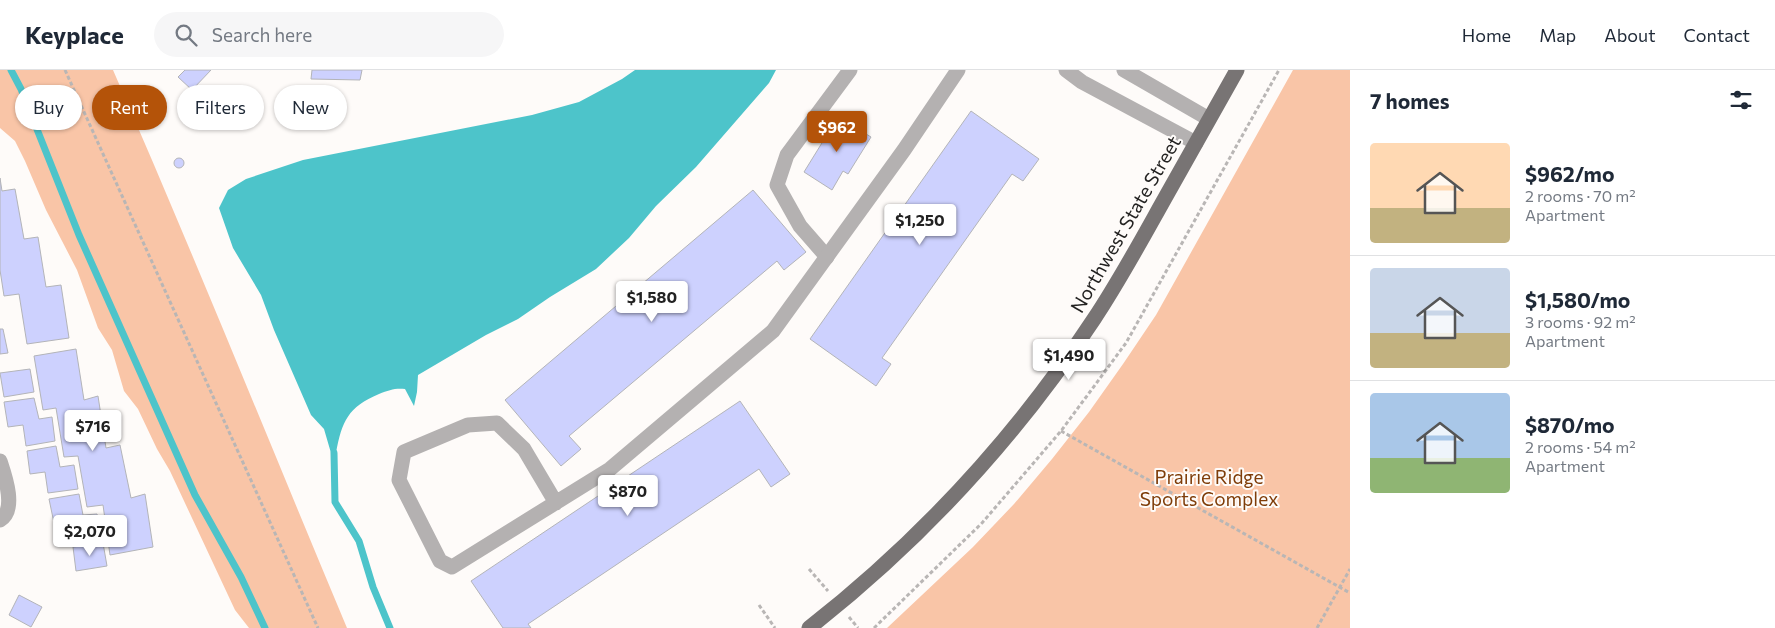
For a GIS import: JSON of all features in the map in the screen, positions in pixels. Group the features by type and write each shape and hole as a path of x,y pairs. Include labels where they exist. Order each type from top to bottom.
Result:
{"main road":[{"name":"Northwest State Street","path":"814,626 902,549 961,488 1019,423 1069,356 1106,300 1237,70"}],"street":[{"path":"827,257 800,226 777,185 787,155 850,70"},
{"path":"1066,70 1082,82 1196,143"},
{"path":"1124,70 1209,119"},
{"path":"556,503 524,449 497,423 468,425 404,452 399,480 440,561 452,567 556,503 610,469 773,331 904,150 952,72"},
{"path":"0,461 9,489 8,508 0,520"}],"path":[{"path":"65,70 318,628"},
{"path":"874,628 982,522 1061,431 1126,344 1279,70"},
{"path":"1061,431 1350,593"},
{"path":"1317,628 1350,569"},
{"path":"759,605 775,628"}],"green space":[{"path":"0,70 113,70 120,85 92,85 92,130 139,130 347,628 249,628 235,610 170,471 138,409 124,391 112,350 98,328 77,270 46,210 25,161 15,141 0,128"},
{"name":"Prairie Ridge Sports Complex","path":"1293,70 1350,70 1350,628 887,628 973,547 1014,504 1089,412 1156,315"}],"water":[{"path":"635,70 776,70 769,83 696,167 656,206 629,238 596,269 518,319 486,335 418,375 414,406 405,389 383,393 360,404 348,416 344,424 336,453 331,453 324,429 311,415 261,295 233,248 219,208 228,190 246,179 303,160 532,115 579,102"}],"building":[{"path":"185,70 211,70 197,85 187,85 178,77"},
{"path":"312,70 362,70 360,80 311,79"},
{"path":"971,111 1039,159 1023,181 1012,174 882,358 891,364 876,386 810,339"},
{"path":"838,117 871,137 848,174 843,171 832,190 804,172"},
{"path":"179,158 184,163 179,168 174,163"},
{"path":"0,178 2,191 15,189 24,239 38,237 46,287 61,285 69,338 27,344 19,294 4,296 0,270"},
{"path":"753,190 806,252 784,270 777,261 569,436 581,449 561,466 505,400"},
{"path":"0,329 3,329 8,353 0,354"},
{"path":"76,349 84,400 98,396 106,448 120,445 131,498 145,494 153,547 110,555 103,505 87,507 78,456 64,457 56,408 43,410 34,356"},
{"path":"30,369 34,392 4,397 0,373"},
{"path":"34,398 39,419 52,417 55,441 26,446 23,425 8,427 4,402"},
{"path":"740,401 790,474 771,487 759,469 528,624 531,628 503,628 471,581"},
{"path":"56,446 60,467 74,465 78,489 48,493 45,472 30,474 27,451"},
{"path":"79,494 83,515 97,514 102,538 71,542 67,521 54,523 49,499"},
{"path":"103,543 107,566 76,571 73,547"},
{"path":"19,595 42,607 31,627 9,615"}],"waterway":[{"path":"11,70 21,89 79,235 195,495 241,577 265,628"},
{"path":"334,453 335,502 359,541 373,587 390,628"}]}
